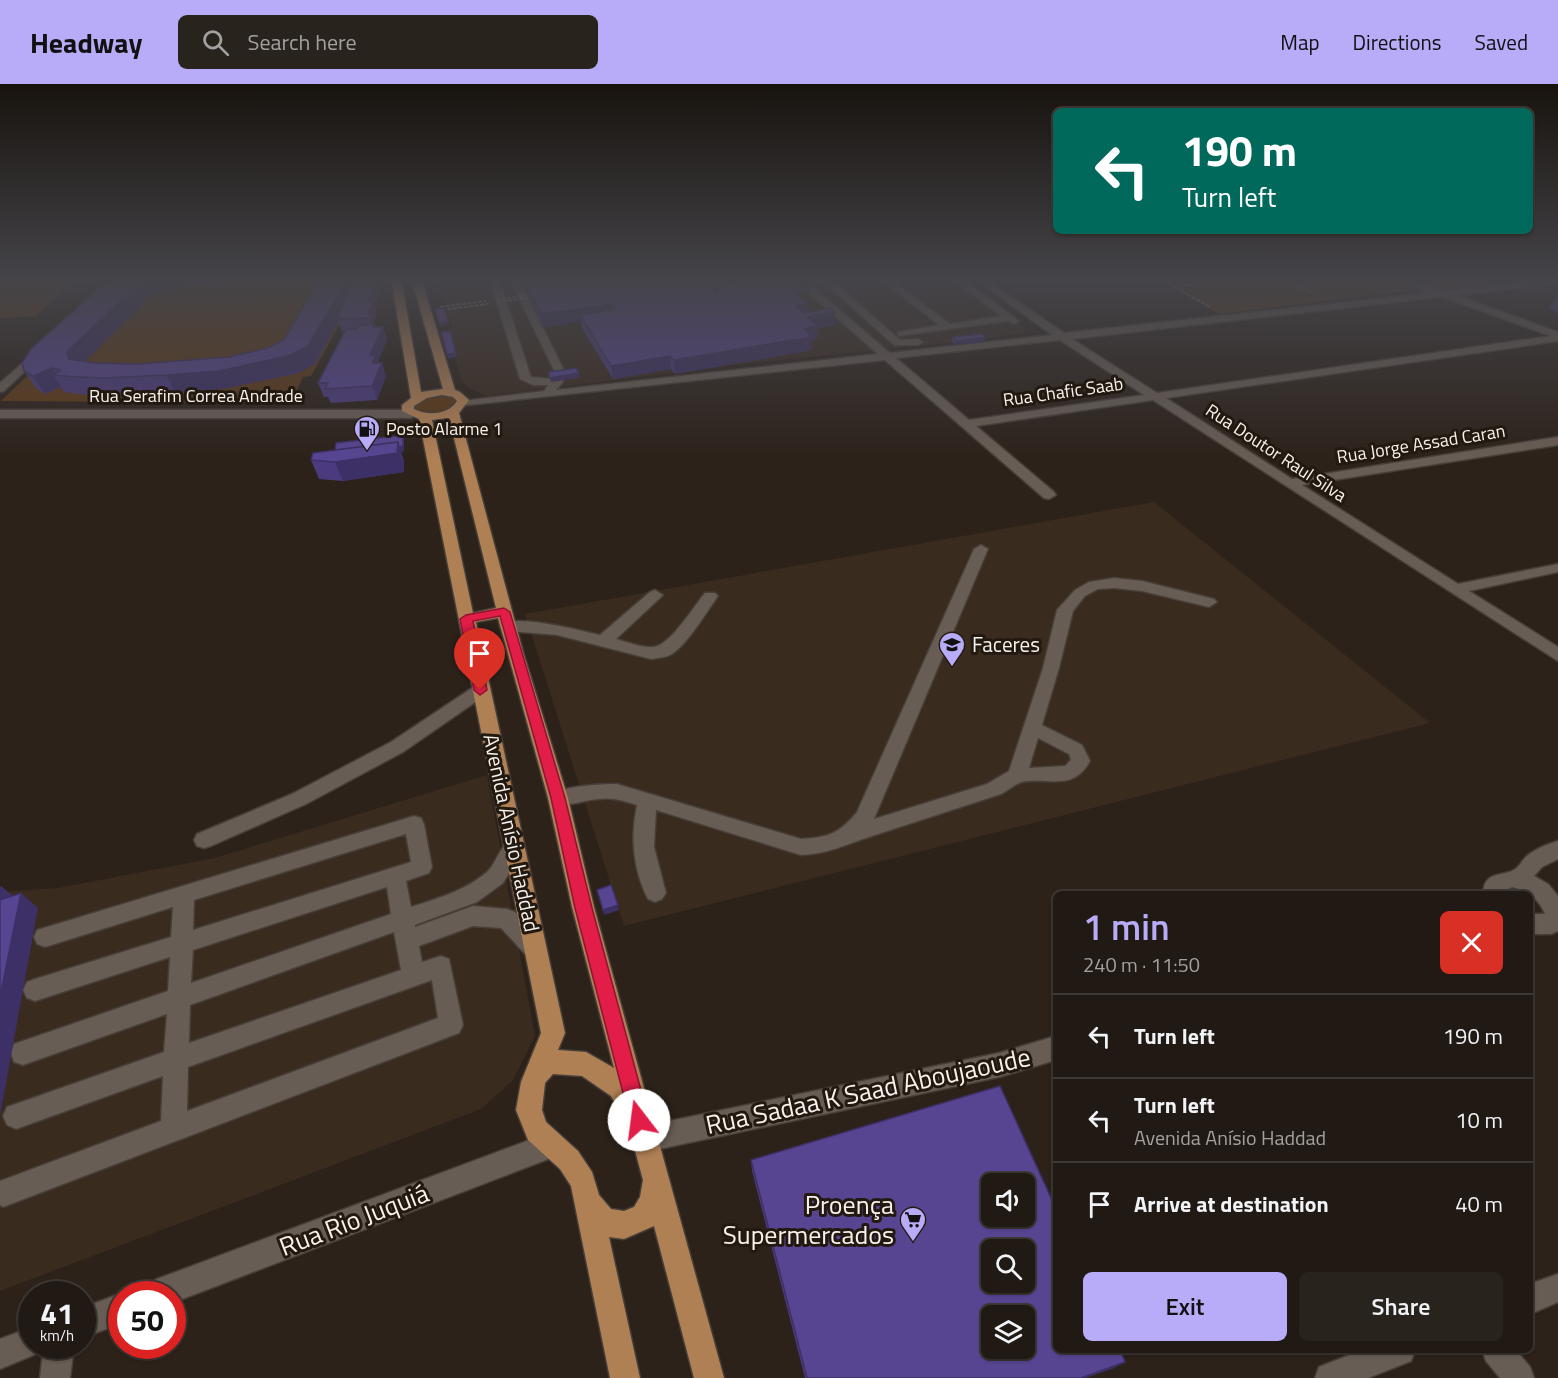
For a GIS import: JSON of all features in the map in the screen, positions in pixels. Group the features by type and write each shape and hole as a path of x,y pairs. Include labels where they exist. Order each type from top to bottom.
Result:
{"main road":[{"path":"406,338 416,398"},
{"path":"433,338 450,392"},
{"path":"458,408 414,413 408,405 416,398 433,393 450,392 461,397 458,408 506,619 558,798 584,908 709,1378"},
{"name":"Avenida Anísio Haddad","path":"414,413 466,619 553,1033 533,1082 529,1110 537,1131 569,1160 583,1181 625,1378"},
{"path":"466,619 506,619"},
{"path":"538,1071 549,1062 586,1064 620,1087 642,1129"},
{"name":"Avenida Anísio Haddad","path":"587,1201 604,1222 624,1225 644,1217 652,1200 656,1180"}],"street":[{"path":"512,338 526,379 533,382 557,382"},
{"path":"544,338 559,369 557,382 546,394"},
{"path":"866,338 1049,495"},
{"path":"893,338 898,343 905,344 921,338"},
{"path":"953,338 961,348"},
{"path":"975,338 982,345"},
{"path":"458,408 546,394 571,379 886,356 1040,338"},
{"name":"Rua Doutor Raul Silva","path":"1065,338 1558,655"},
{"name":"Rua Chafic Saab","path":"966,424 1542,338"},
{"path":"0,389 50,341"},
{"name":"Rua Serafim Correa Andrade","path":"0,414 414,413"},
{"name":"Rua Jorge Assad Caran","path":"1289,483 1558,441"},
{"path":"852,834 865,817 981,549"},
{"path":"1454,588 1558,568"},
{"path":"1017,775 1033,728 1065,610 1080,593 1094,585 1114,583 1142,586 1209,602"},
{"path":"605,640 655,596"},
{"path":"506,619 605,640 651,653 665,651 677,640 710,596"},
{"path":"204,840 298,799 397,747 480,690"},
{"path":"558,798 600,791 617,791 801,847 827,846 852,834 994,789 1017,775 1055,775 1071,772 1081,760 1076,750 1033,728"},
{"path":"648,800 641,836 646,866 655,893"},
{"path":"35,990 422,867 414,824 45,937"},
{"path":"406,929 469,896 496,877 514,848"},
{"path":"1526,883 1535,861 1558,849"},
{"path":"394,875 406,929 413,976"},
{"path":"1494,891 1494,887 1499,882 1507,879 1526,883 1555,906 1551,922"},
{"path":"173,1129 184,894"},
{"path":"23,1053 179,998 406,929 473,916 507,919 535,949"},
{"path":"3,1192 451,1025 441,966 16,1116"},
{"name":"Rua Sadaa K Saad Aboujaoude","path":"642,1129 999,1065 1053,1049"},
{"name":"Rua Rio Juquiá","path":"186,1283 551,1145"},
{"path":"1533,1298 1558,1288"},
{"path":"0,1354 18,1347"},
{"path":"1329,1378 1392,1353"},
{"path":"1499,1353 1519,1378"},
{"path":"55,1378 58,1359"}],"shaded area":[{"path":"66,338 332,338 311,376 303,377 291,403 1,401"},
{"path":"450,338 989,338 751,363 487,396 472,390 462,382"},
{"path":"441,394 453,396 458,402 457,405 430,414 413,409 421,399"},
{"name":"Faceres","path":"1154,502 1430,723 624,926 525,614"},
{"path":"487,775 535,1036 513,1080 481,1109 26,1281 18,1281 18,1284 0,1291 0,892 58,888 215,858"}],"building":[{"path":"43,338 81,338 67,352 69,359 95,363 138,364 229,357 268,348 285,338 312,338 308,346 291,355 219,371 104,378 53,375 61,370 52,368 33,376 24,371 22,363 32,348"},
{"path":"341,338 378,338 370,355 376,355 372,363 382,363 372,386 325,389 328,383 318,383"},
{"path":"443,338 452,338 456,353 447,354"},
{"path":"594,338 804,338 674,360 670,356 611,366"},
{"path":"954,338 975,338 956,341"},
{"path":"576,368 579,373 550,378 548,372"},
{"path":"403,435 403,446 399,447 398,442 335,450 336,443"},
{"name":"Posto Alarme 1","path":"398,442 397,453 335,462 311,460 313,453"},
{"path":"611,885 618,905 603,910 597,890"},
{"path":"21,893 0,997 0,900"},
{"name":"Proença Supermercados","path":"1000,1086 1053,1202 1053,1353 1121,1353 1125,1362 1081,1378 807,1378 751,1160"}],"place":[{"name":"Posto Alarme 1","path":"367,452"},
{"name":"Faceres","path":"952,668"},
{"name":"Proença Supermercados","path":"913,1243"}],"route":[{"path":"480,690 466,619 504,612 558,798 639,1120"}]}
